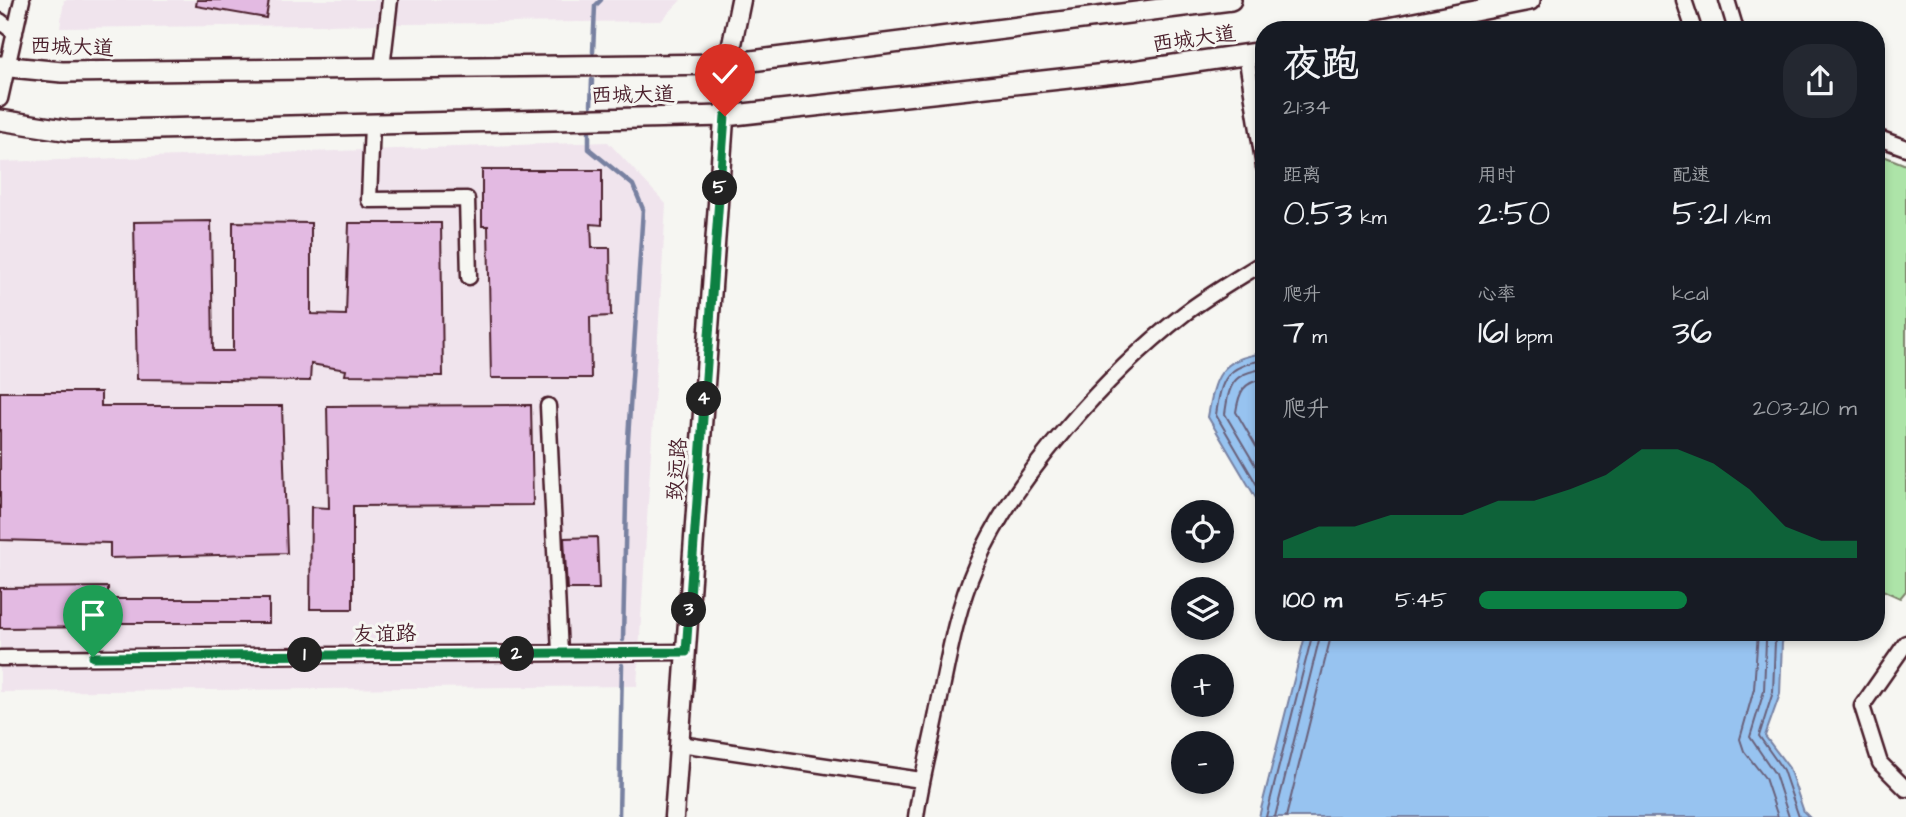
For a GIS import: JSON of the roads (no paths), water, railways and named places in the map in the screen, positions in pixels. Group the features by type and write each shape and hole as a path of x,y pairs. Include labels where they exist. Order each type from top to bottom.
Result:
{"highway":[{"name":"西城大道","path":"4,66 62,72 728,64 1231,0"},
{"path":"1424,21 1530,0"},
{"name":"西城大道","path":"0,120 70,131 725,116 1255,54"}],"main road":[{"name":"致远路","path":"674,817 728,64 741,0"}],"street":[{"path":"0,99 4,66 22,0"},
{"path":"382,68 390,0"},
{"path":"1684,0 1691,21"},
{"path":"1727,0 1733,21"},
{"path":"0,21 15,33"},
{"path":"372,124 369,200 467,199 468,278"},
{"path":"1885,140 1906,148"},
{"path":"916,817 921,780 961,606 975,565 1014,496 1056,443 1116,376 1184,315 1255,268"},
{"path":"548,406 560,653"},
{"path":"1906,643 1862,706 1880,763 1906,789"},
{"name":"友谊路","path":"0,658 686,652"},
{"path":"680,744 921,780"}],"water":[{"path":"1255,355 1255,496 1208,417 1213,391 1222,372 1237,360"},
{"path":"1304,641 1783,641 1780,694 1765,736 1789,768 1804,812 1809,817 1259,817"}],"waterway":[{"path":"593,52 595,6 601,0"},
{"path":"591,105 592,80"},
{"path":"589,132 589,149 633,185 643,209 627,454 623,640"},
{"path":"619,817 622,665"}]}
